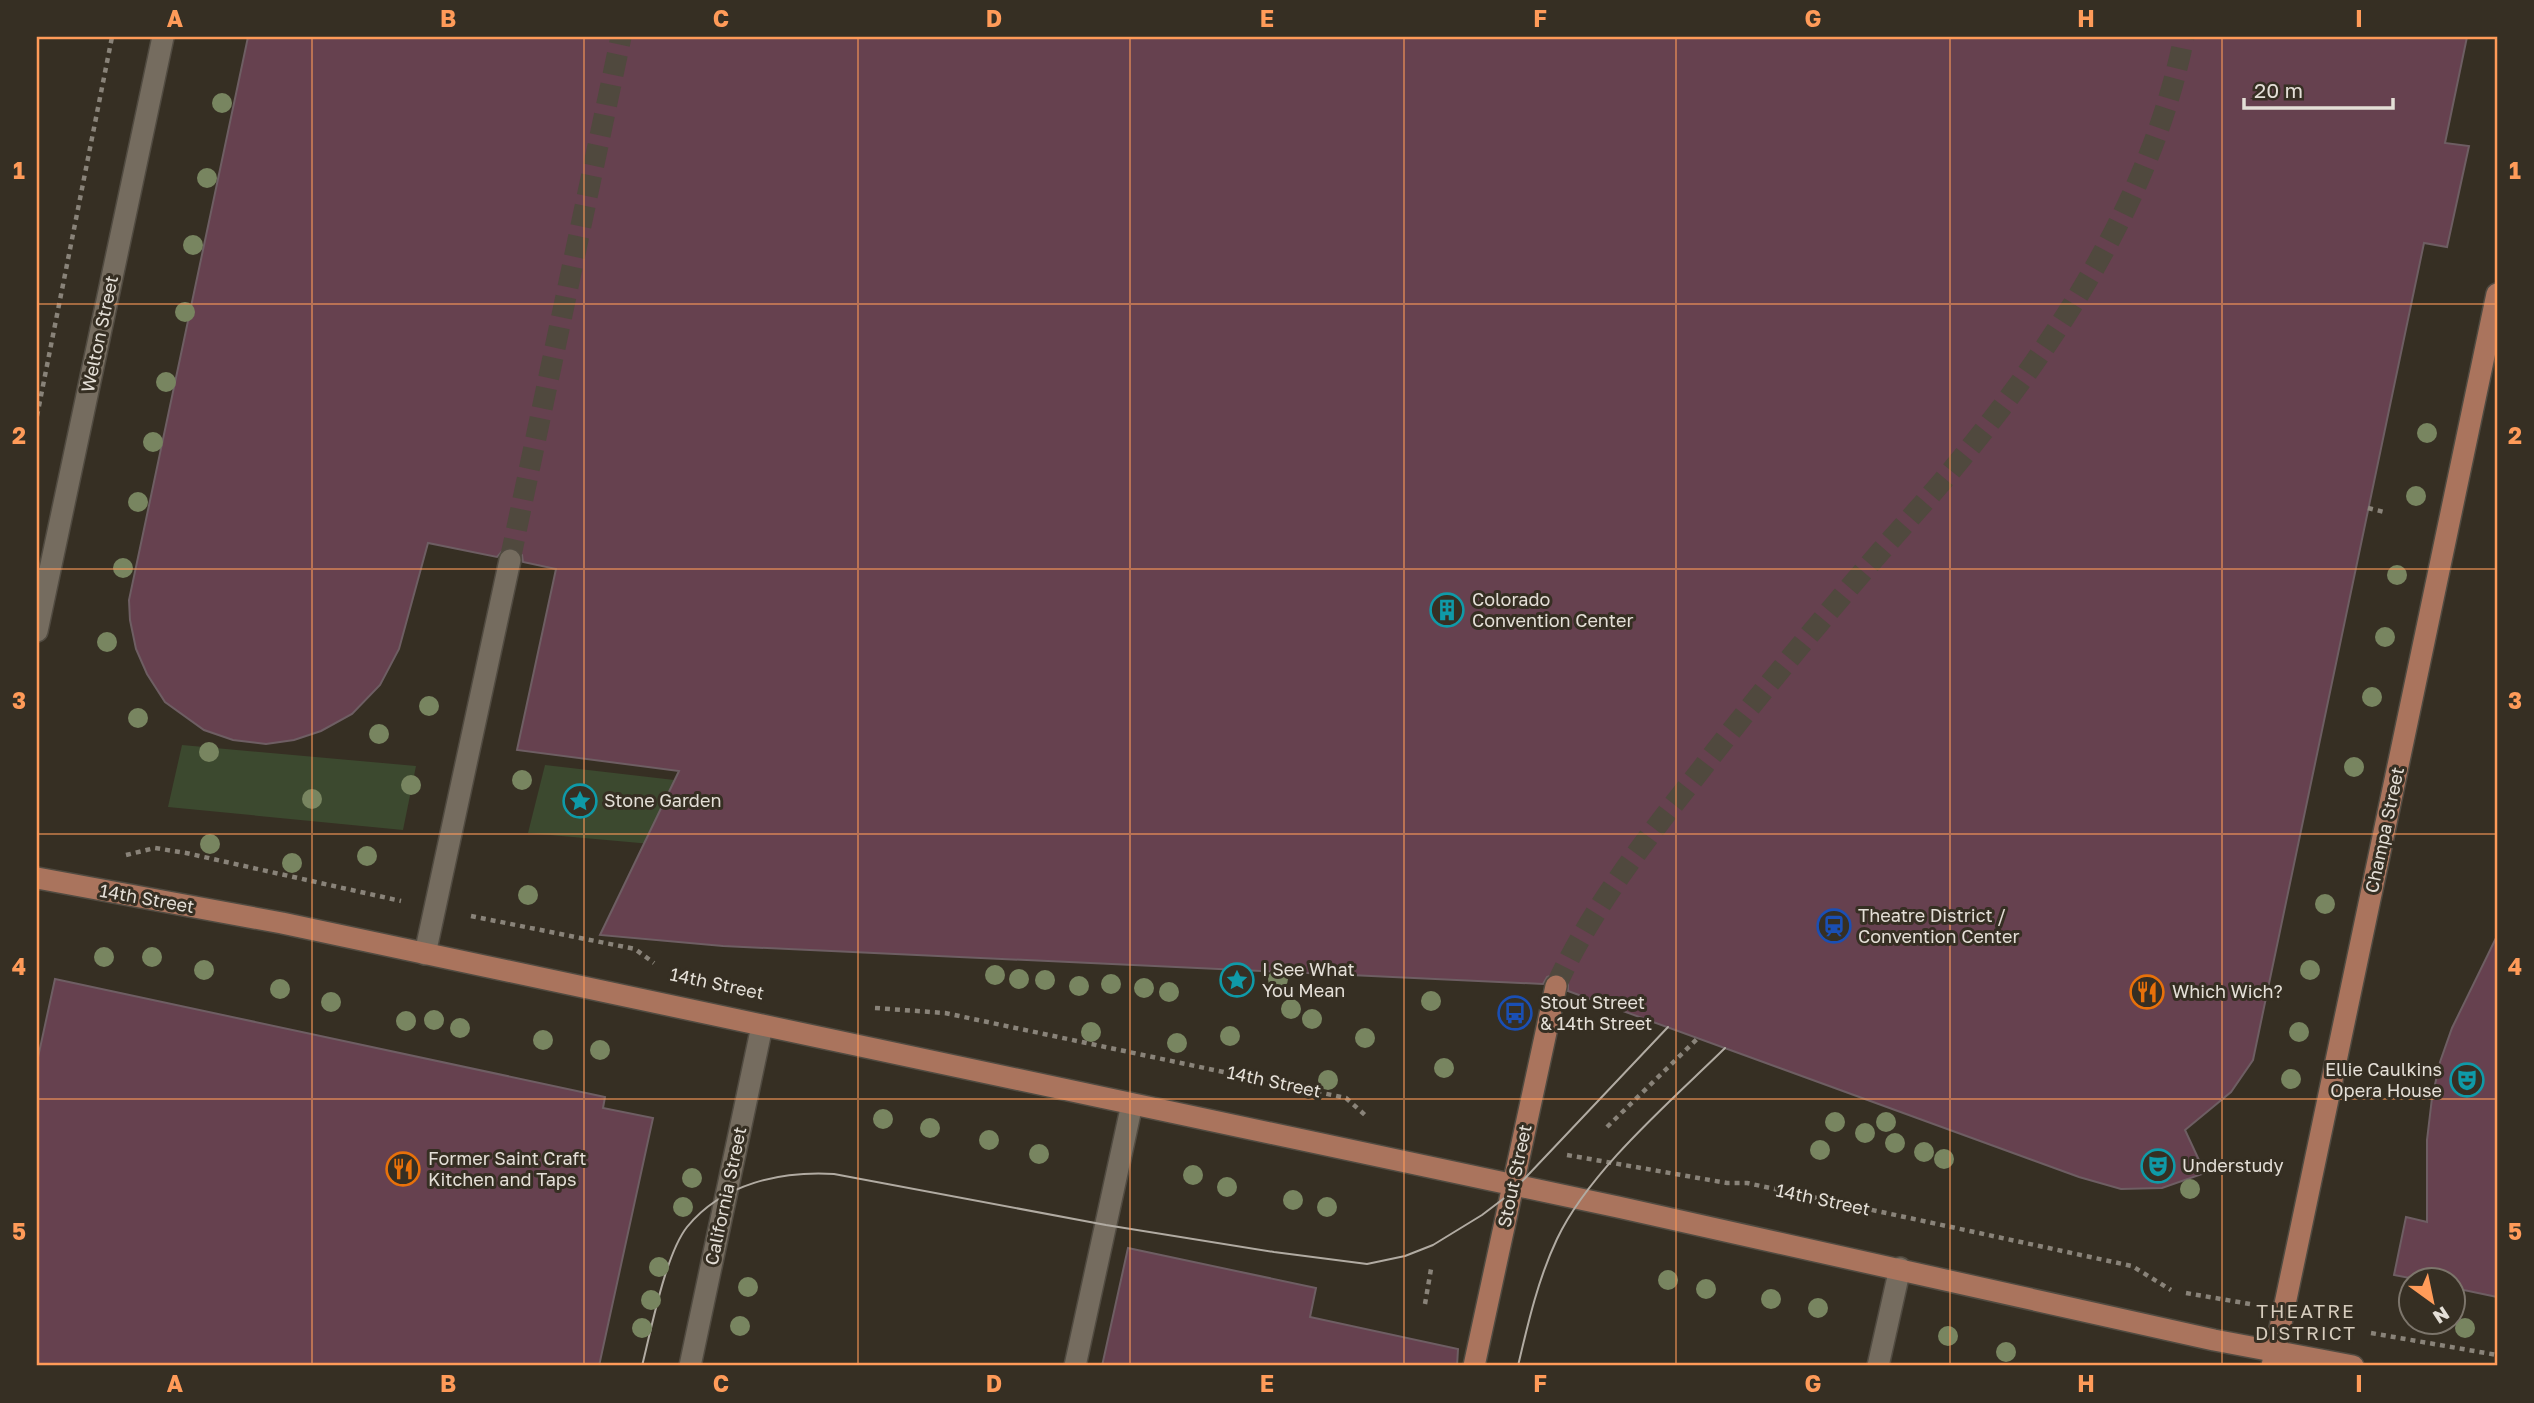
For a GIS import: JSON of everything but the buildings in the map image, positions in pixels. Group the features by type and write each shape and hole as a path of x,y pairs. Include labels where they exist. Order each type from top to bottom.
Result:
{"main road":[{"name":"Champa Street","path":"2274,1359 2497,294"},
{"name":"14th Street","path":"37,878 282,923 1900,1268 2214,1340 2274,1359 2353,1366"},
{"name":"Stout Street","path":"1474,1366 1556,986"}],"street":[{"name":"Welton Street","path":"37,631 163,37"},
{"path":"425,954 510,559"},
{"name":"California Street","path":"690,1366 762,1026"},
{"path":"1075,1366 1132,1104"},
{"path":"1878,1366 1900,1268"}],"path":[{"path":"37,416 112,37"},
{"path":"2368,508 2385,512"},
{"name":"14th Street","path":"120,856 155,848 186,853 635,949 645,954 662,972"},
{"name":"14th Street","path":"862,1008 944,1013 1346,1098 1373,1123"},
{"path":"1607,1127 1698,1038"},
{"name":"14th Street","path":"1521,1146 1703,1179 1747,1183 2119,1263 2132,1266 2170,1290 2283,1311"},
{"path":"1425,1304 1431,1269"},
{"path":"2367,1332 2497,1355"}],"green space":[{"path":"182,745 416,766 403,830 168,807"},
{"path":"545,765 726,786 707,849 528,833"}],"tunnel":[{"path":"510,560 621,37"},
{"path":"1556,986 1603,901 1660,822 1804,642 1981,434 2057,330 2091,275 2121,218 2147,159 2169,99 2184,37"}],"tram line":[{"path":"642,1366 660,1294 679,1240 701,1212 735,1190 754,1183 794,1175 834,1174 1106,1225 1367,1264 1405,1256 1433,1245 1482,1215 1511,1193 1668,1027"},
{"path":"1518,1366 1544,1270 1571,1213 1633,1138 1725,1048"}],"place":[{"name":"Colorado Convention Center","path":"1447,610"},
{"name":"Stone Garden","path":"580,801"},
{"name":"Theatre District / Convention Center","path":"1834,926"},
{"name":"I See What You Mean","path":"1237,980"},
{"name":"Which Wich?","path":"2147,992"},
{"name":"Stout Street & 14th Street","path":"1515,1013"},
{"name":"Ellie Caulkins Opera House","path":"2467,1080"},
{"name":"Understudy","path":"2158,1166"},
{"name":"Former Saint Craft Kitchen and Taps","path":"403,1169"}],"district":[{"name":"THEATRE DISTRICT","path":"2306,1322"}]}
